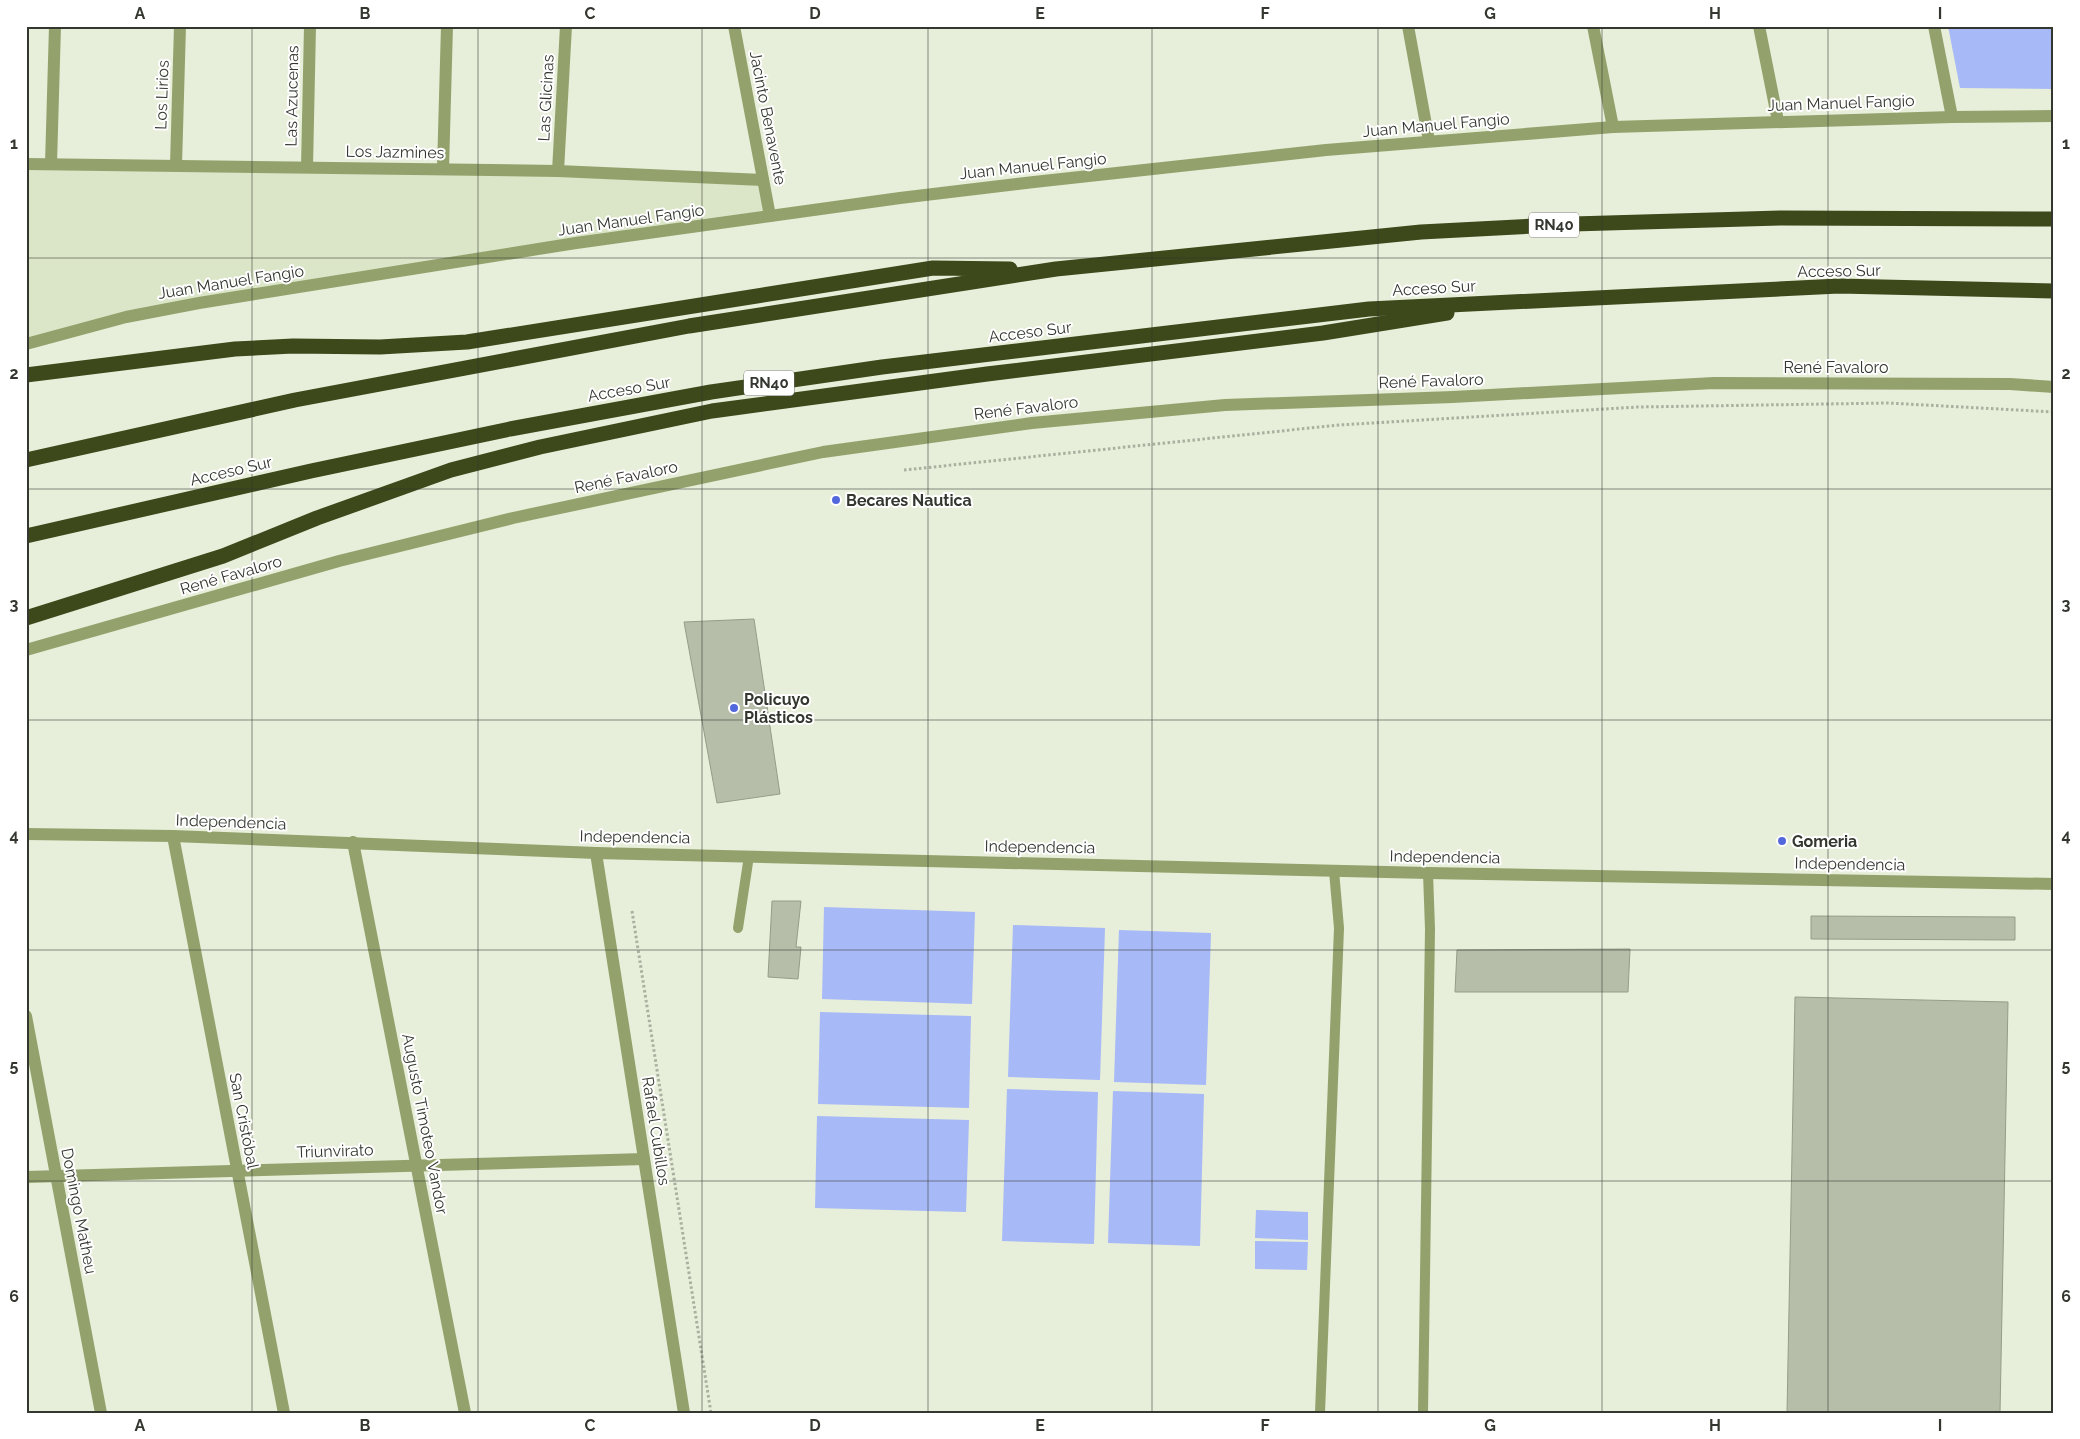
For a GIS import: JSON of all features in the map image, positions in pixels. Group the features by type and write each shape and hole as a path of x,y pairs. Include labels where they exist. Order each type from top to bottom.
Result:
{"highway":[{"name":"RN40","path":"26,460 294,400 689,326 1056,269 1421,232 1574,224 1781,218 2054,219"},
{"path":"26,375 235,349 293,346 380,347 466,342 933,268 1056,269"},
{"name":"Acceso Sur","path":"26,536 311,470 510,429 711,392 882,367 1369,309 1839,286 2054,291"},
{"path":"26,618 222,556 317,518 451,470 540,447 712,411 987,374 1323,333 1522,301"}],"street":[{"path":"51,164 55,26"},
{"name":"Los Lirios","path":"176,166 180,26"},
{"name":"Las Azucenas","path":"306,167 310,26"},
{"path":"443,168 447,26"},
{"name":"Las Glicinas","path":"558,171 566,26"},
{"name":"Jacinto Benavente","path":"734,26 770,216"},
{"path":"1408,26 1429,141"},
{"path":"1593,26 1613,127"},
{"path":"1759,26 1778,121"},
{"path":"1934,26 1952,116"},
{"name":"Juan Manuel Fangio","path":"26,344 155,310 576,243 900,198 1044,181 1326,150 1613,127 1952,116 2054,116"},
{"name":"Los Jazmines","path":"26,164 443,168 763,180"},
{"name":"René Favaloro","path":"26,650 339,561 513,518 823,452 1032,423 1225,405 1453,397 1714,383 2010,384 2054,388"},
{"name":"Independencia","path":"26,834 172,836 353,842 596,853 1428,873 2054,884"},
{"name":"San Cristóbal","path":"172,836 284,1413"},
{"name":"Augusto Timoteo Vandor","path":"353,842 466,1413"},
{"name":"Rafael Cubillos","path":"596,853 684,1413"},
{"name":"Domingo Matheu","path":"26,1016 101,1413"},
{"name":"Triunvirato","path":"26,1177 644,1159"}],"lane":[{"path":"738,928 749,856"},
{"path":"1320,1413 1339,928 1334,871"},
{"path":"1424,1413 1430,929 1428,873"}],"path":[{"path":"904,470 1338,425 1638,407 1888,403 2054,412"},
{"path":"632,911 711,1413"}],"shaded area":[{"path":"1948,26 2054,26 2054,89 1960,88"},
{"path":"26,164 763,180 770,216 238,298 26,344"},
{"path":"824,907 975,912 972,1004 822,999"},
{"path":"1013,925 1105,928 1100,1080 1008,1077"},
{"path":"1119,930 1211,933 1206,1085 1114,1082"},
{"path":"820,1012 971,1016 969,1108 818,1104"},
{"path":"1007,1089 1098,1092 1094,1244 1002,1241"},
{"path":"1113,1091 1204,1094 1200,1246 1108,1243"},
{"path":"817,1116 969,1120 966,1212 815,1208"},
{"path":"1256,1210 1308,1212 1308,1240 1255,1238"},
{"path":"1255,1241 1308,1242 1307,1270 1255,1269"}],"building":[{"name":"Policuyo Plásticos","path":"754,619 780,794 717,803 684,622"},
{"path":"772,901 801,901 796,947 801,947 798,979 768,977"},
{"path":"1811,916 2015,917 2015,940 1811,939"},
{"path":"1630,949 1628,992 1455,992 1457,950"},
{"path":"1795,997 2008,1002 2000,1413 1787,1413"}],"place":[{"name":"Becares Nautica","path":"836,500"},
{"name":"Policuyo Plásticos","path":"734,708"},
{"name":"Gomeria","path":"1782,841"}]}
